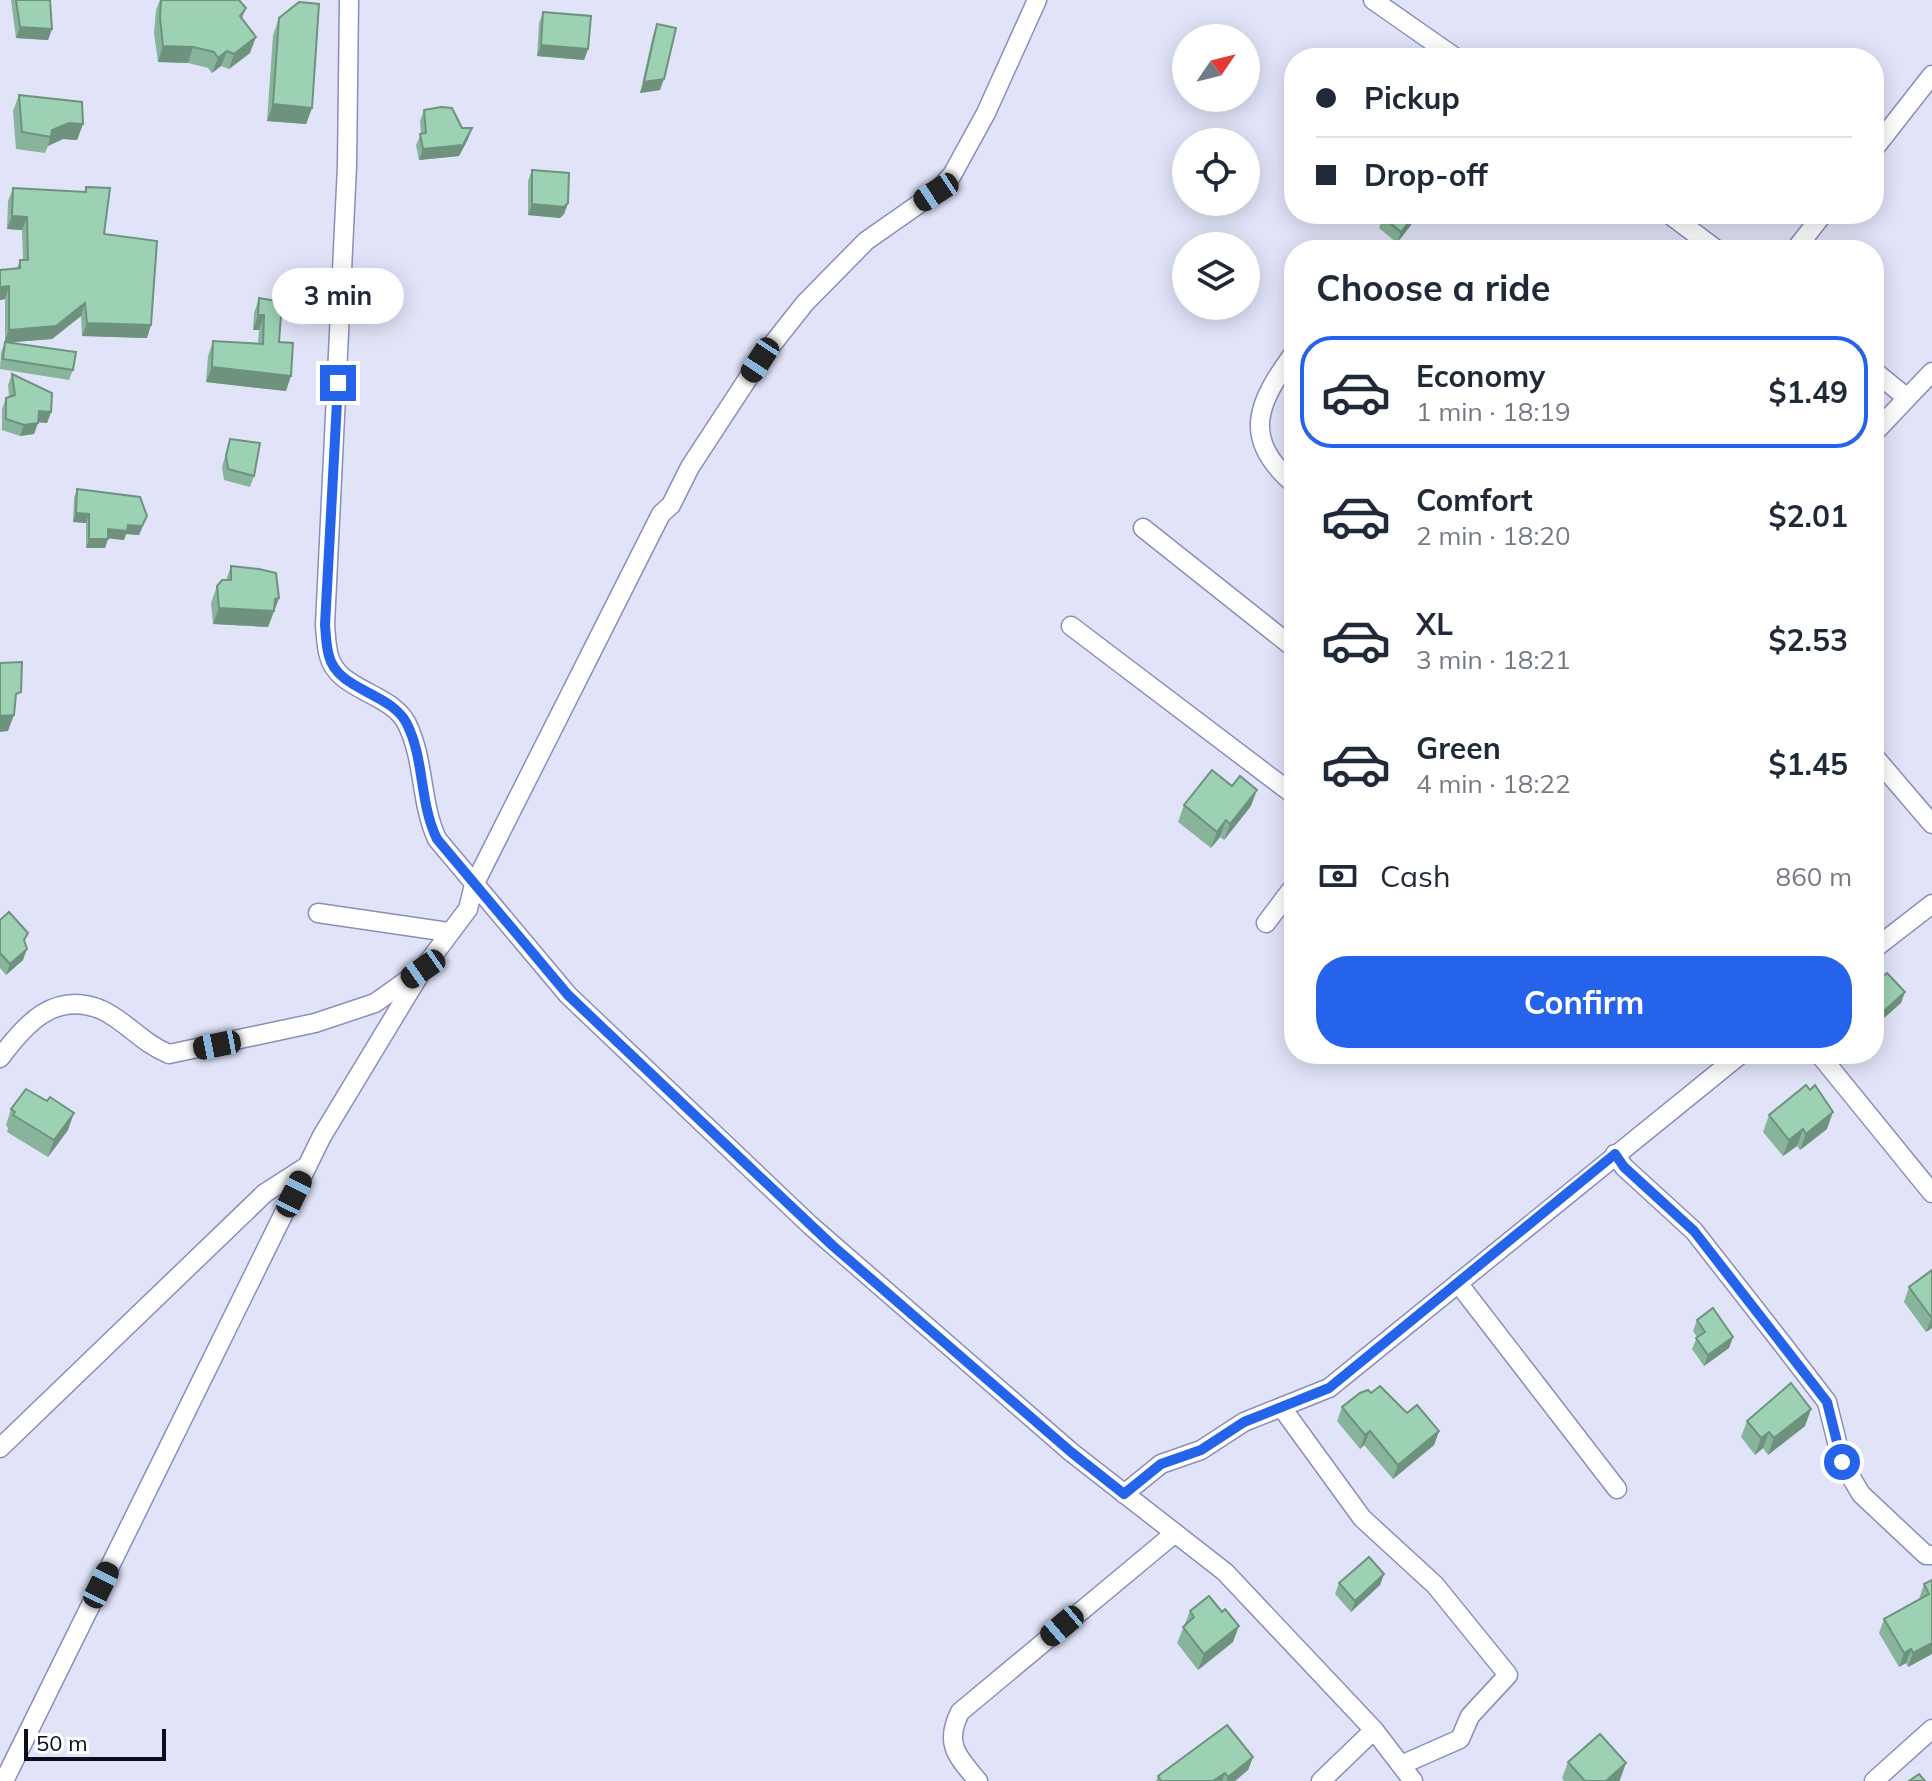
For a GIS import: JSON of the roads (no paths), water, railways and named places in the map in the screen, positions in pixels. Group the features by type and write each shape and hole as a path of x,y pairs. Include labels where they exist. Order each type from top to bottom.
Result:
{"street":[{"path":"349,0 347,166 325,625 329,656 338,672 400,714 419,758 429,823 437,839 568,995 798,1214 1071,1452 1225,1572 1374,1730 1413,1781"},
{"path":"4,1781 307,1166 423,969 468,909 474,885 661,514 671,505 690,467 760,360 836,268 885,226 936,192 952,175 986,113 1037,0"},
{"path":"1373,0 1442,48"},
{"path":"1884,136 1932,75"},
{"path":"1682,224 1704,240"},
{"path":"1803,240 1815,224"},
{"path":"1284,367 1266,391 1257,419 1259,432 1276,469 1284,476"},
{"path":"1884,422 1932,372"},
{"path":"1884,379 1906,397"},
{"path":"1143,528 1284,640"},
{"path":"1071,626 1284,787"},
{"path":"1884,768 1932,824"},
{"path":"1266,923 1284,899"},
{"path":"1884,941 1932,904"},
{"path":"318,913 448,932"},
{"path":"0,1058 24,1025 48,1010 76,1003 103,1011 149,1046 169,1054 315,1023 375,1003 423,969"},
{"path":"1124,1494 1161,1464 1201,1450 1244,1422 1329,1388 1423,1308 1728,1064"},
{"path":"1827,1064 1932,1193"},
{"path":"1615,1154 1624,1167 1694,1231 1827,1402 1842,1462 1861,1494 1926,1555 1932,1555"},
{"path":"0,1448 265,1193 307,1166"},
{"path":"1458,1283 1617,1489"},
{"path":"1282,1408 1362,1518 1435,1585 1508,1675 1470,1716 1460,1739 1401,1765"},
{"path":"978,1781 952,1742 951,1731 960,1712 1175,1533"},
{"path":"1874,1781 1932,1729"},
{"path":"1321,1781 1374,1730"}]}
